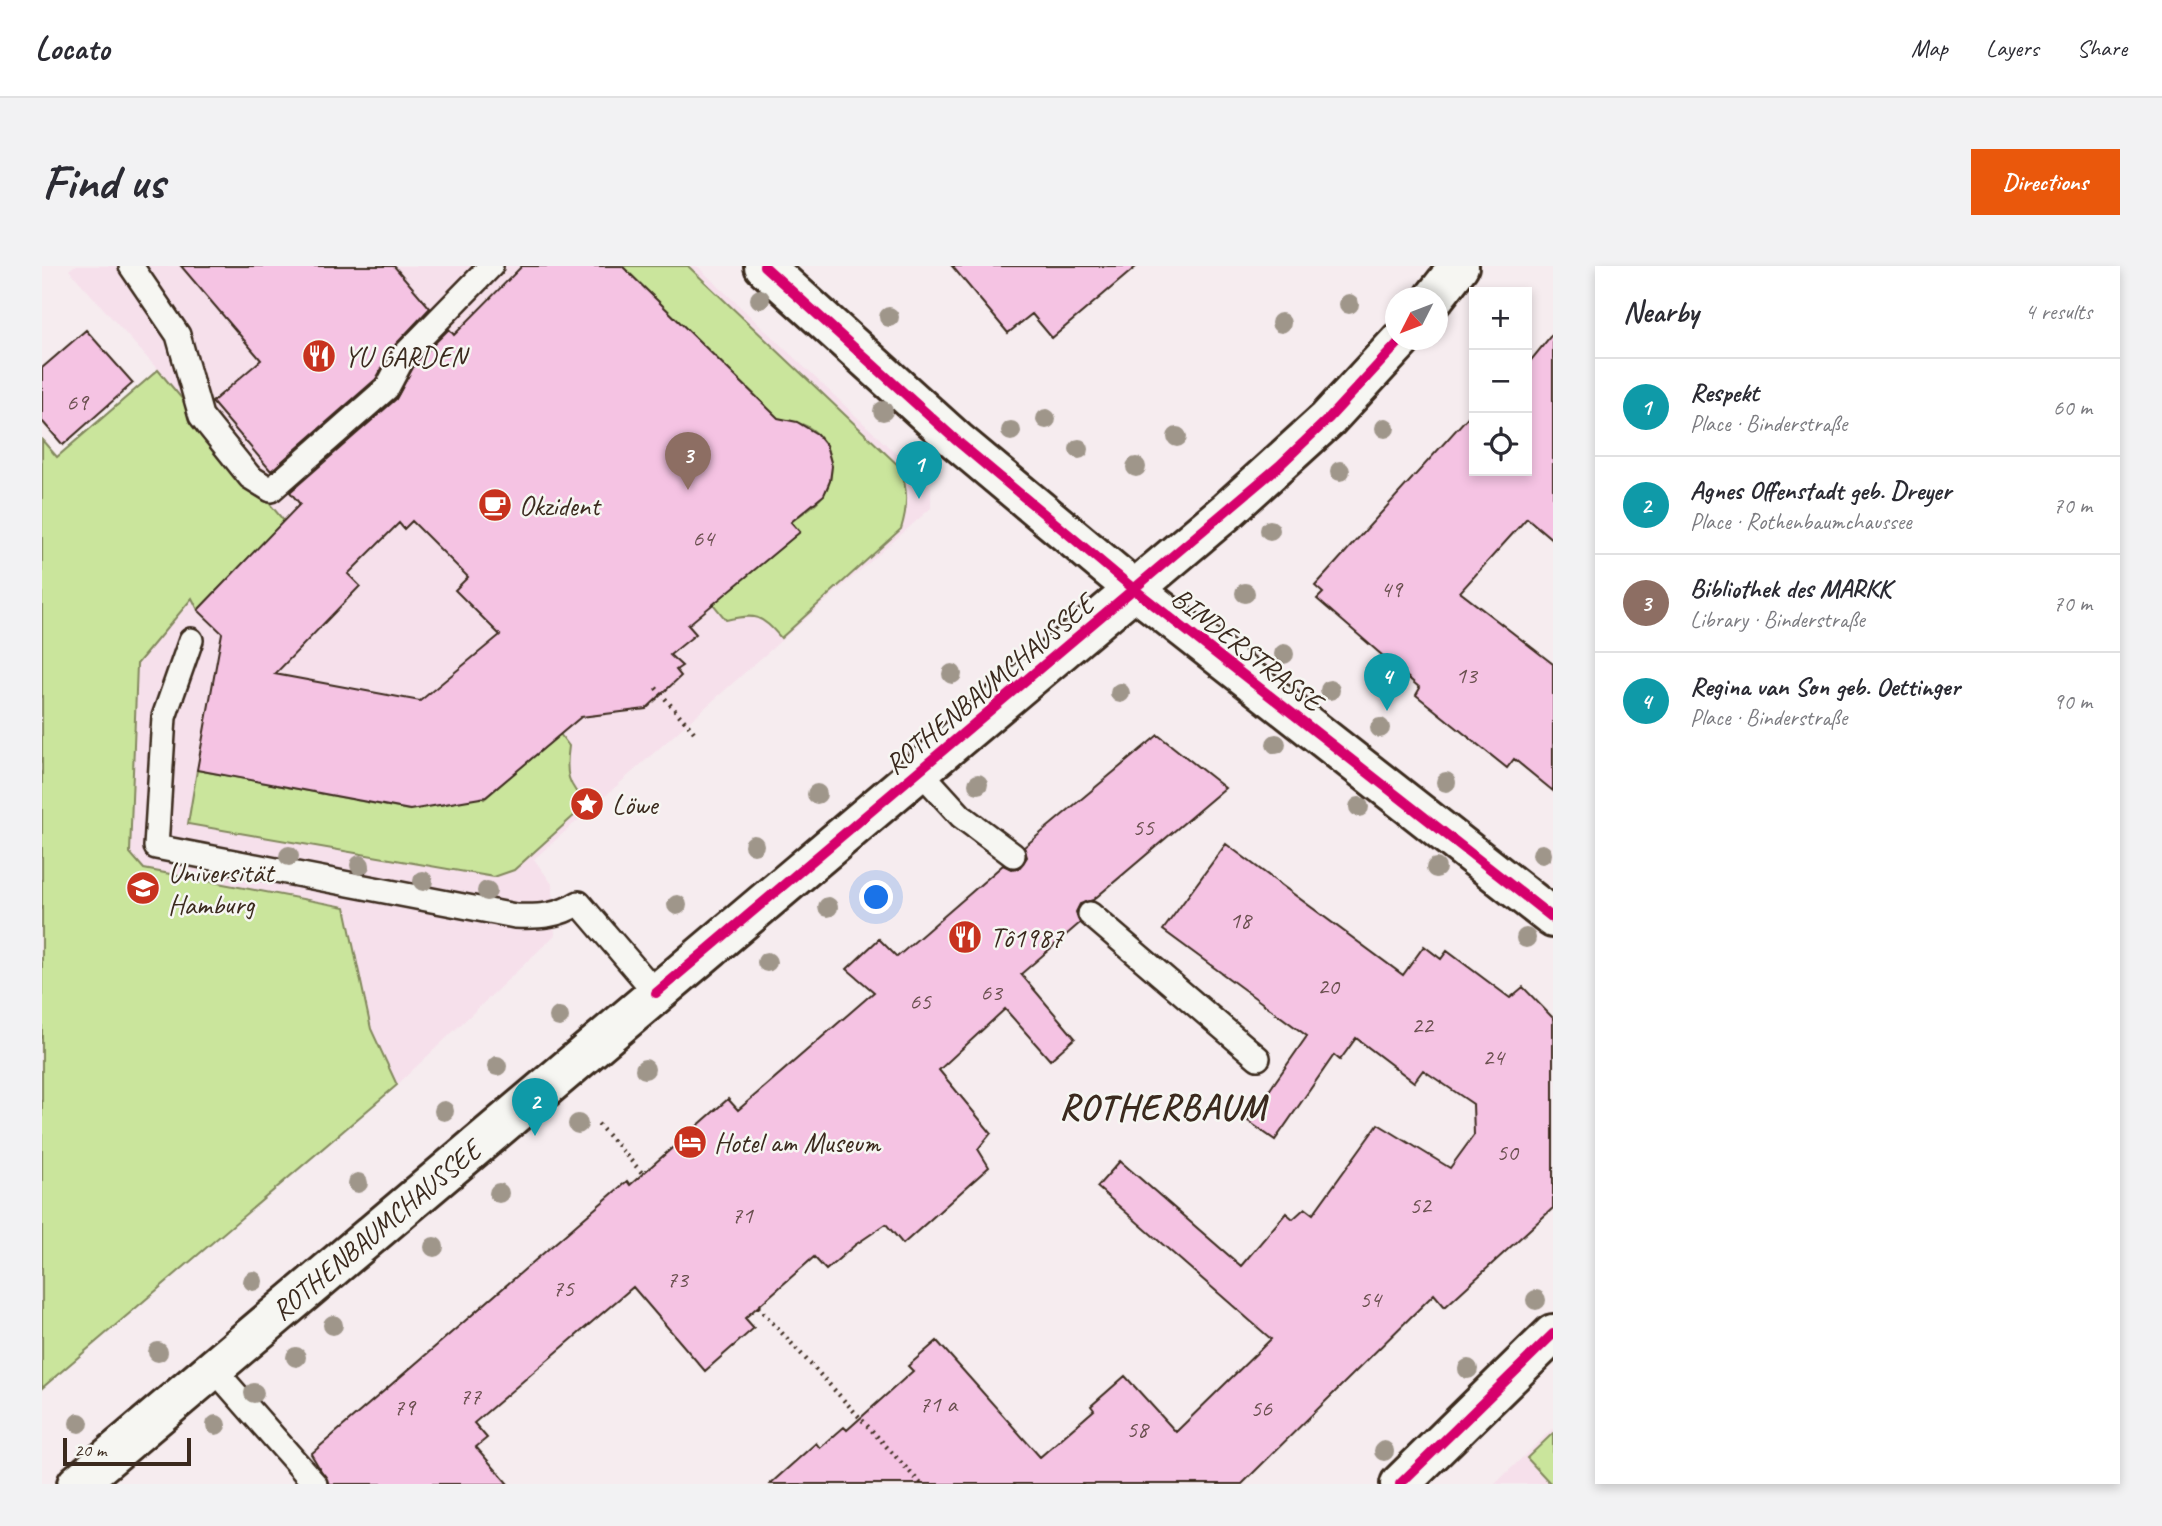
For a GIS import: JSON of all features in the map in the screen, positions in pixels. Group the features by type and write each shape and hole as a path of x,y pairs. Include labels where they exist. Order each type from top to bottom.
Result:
{"main road":[{"name":"BINDERSTRASSE","path":"764,266 957,442 1135,590 1553,918"},
{"path":"1443,287 1459,266"},
{"name":"ROTHENBAUMCHAUSSEE","path":"77,1484 1279,466 1328,419 1392,350"},
{"path":"1400,1484 1553,1334"}],"lane":[{"path":"131,266 178,335 201,416 250,477 271,490 387,388 405,354 491,266"},
{"path":"191,640 164,717 156,847 516,916 562,914 579,903 656,993"},
{"path":"920,771 961,816 1013,855"},
{"path":"1090,914 1258,1058"},
{"path":"213,1368 315,1484"}],"path":[{"path":"656,688 694,732"},
{"path":"598,1124 643,1174"},
{"path":"758,1307 921,1484"}],"shaded area":[{"path":"74,266 697,266 931,487 931,508 534,859 552,884 555,935 397,1085 42,1388 42,440 57,457 158,370 69,270"},
{"path":"1553,1428 1553,1484 1495,1484"}],"green space":[{"path":"622,266 688,266 900,467 906,498 901,529 781,638 768,624 757,618 726,620 713,604 800,532 791,522 824,494 831,473 828,452 817,434 808,427 795,422 776,421 765,405"},
{"name":"Universität Hamburg","path":"158,370 284,521 198,610 192,598 137,664 130,853 144,869 345,907 371,1029 397,1085 42,1388 42,440 57,457"},
{"path":"560,734 569,746 567,764 571,784 587,804 514,870 494,877 188,824 197,770 409,810 411,802 429,805 451,803 474,788 484,799"},
{"path":"1553,1433 1553,1484 1551,1484 1527,1458"}],"building":[{"path":"181,266 394,266 430,308 395,345 376,379 271,471 212,402 261,360"},
{"path":"522,266 622,266 778,418 797,422 817,434 826,445 832,466 830,481 824,495 791,522 800,532 688,625 696,634 670,655 682,666 676,670 681,676 646,709 581,717 486,797 410,810 197,770 222,633 198,610 300,504 290,492 396,399 416,362 449,329 454,335","holes":["412,521 468,577 455,590 500,635 420,701 275,674 360,586 348,574 399,523 404,529"]},
{"path":"952,266 1137,266 1052,338 1032,314 1008,333"},
{"path":"86,330 133,383 63,445 42,421 42,368"},
{"path":"1553,333 1553,540 1527,518 1460,592 1553,664 1553,791 1514,759 1507,768 1416,695 1420,688 1317,599 1323,593 1315,586 1469,416 1469,476 1532,476 1532,359"},
{"path":"1158,735 1225,788 1093,900 1080,904 1076,912 1080,923 1021,974 1075,1038 1050,1060 1005,1009 939,1070 991,1133 978,1149 989,1167 903,1244 886,1224 855,1245 826,1270 814,1257 745,1318 754,1328 705,1371 633,1287 474,1423 487,1438 476,1447 508,1484 329,1484 311,1454 627,1181 630,1185 728,1099 738,1110 874,992 847,969 879,939 897,957 1003,865 1011,869 1019,868 1027,857 1024,847"},
{"path":"1226,844 1403,975 1424,946 1441,959 1447,951 1510,998 1523,987 1553,1018 1553,1208 1445,1307 1434,1294 1242,1484 770,1484 816,1443 820,1448 844,1427 847,1430 913,1371 908,1366 937,1341 1040,1457 1094,1410 1091,1406 1125,1376 1176,1432 1271,1339 1097,1187 1120,1161 1241,1266 1286,1213 1293,1219 1305,1208 1313,1214 1378,1124 1450,1168 1474,1135 1473,1104 1423,1070 1414,1082 1356,1038 1340,1060 1334,1055 1275,1140 1248,1121 1307,1036 1163,930"}],"cycle path":[{"path":"764,266 957,441 1135,590 1553,918"},
{"path":"656,993 1279,466 1328,419 1392,350"},
{"path":"1400,1484 1553,1334"}],"place":[{"name":"YU GARDEN","path":"319,356"},
{"name":"Bibliothek des MARKK","path":"688,490"},
{"name":"Respekt","path":"919,499"},
{"name":"Okzident","path":"495,505"},
{"name":"Regina van Son geb. Oettinger","path":"1387,711"},
{"name":"Löwe","path":"587,804"},
{"name":"Universität Hamburg","path":"143,888"},
{"name":"Tô1987","path":"965,937"},
{"name":"Agnes Offenstadt geb. Dreyer","path":"535,1136"},
{"name":"Hotel am Museum","path":"690,1142"}],"district":[{"name":"ROTHERBAUM","path":"1163,1107"}]}
